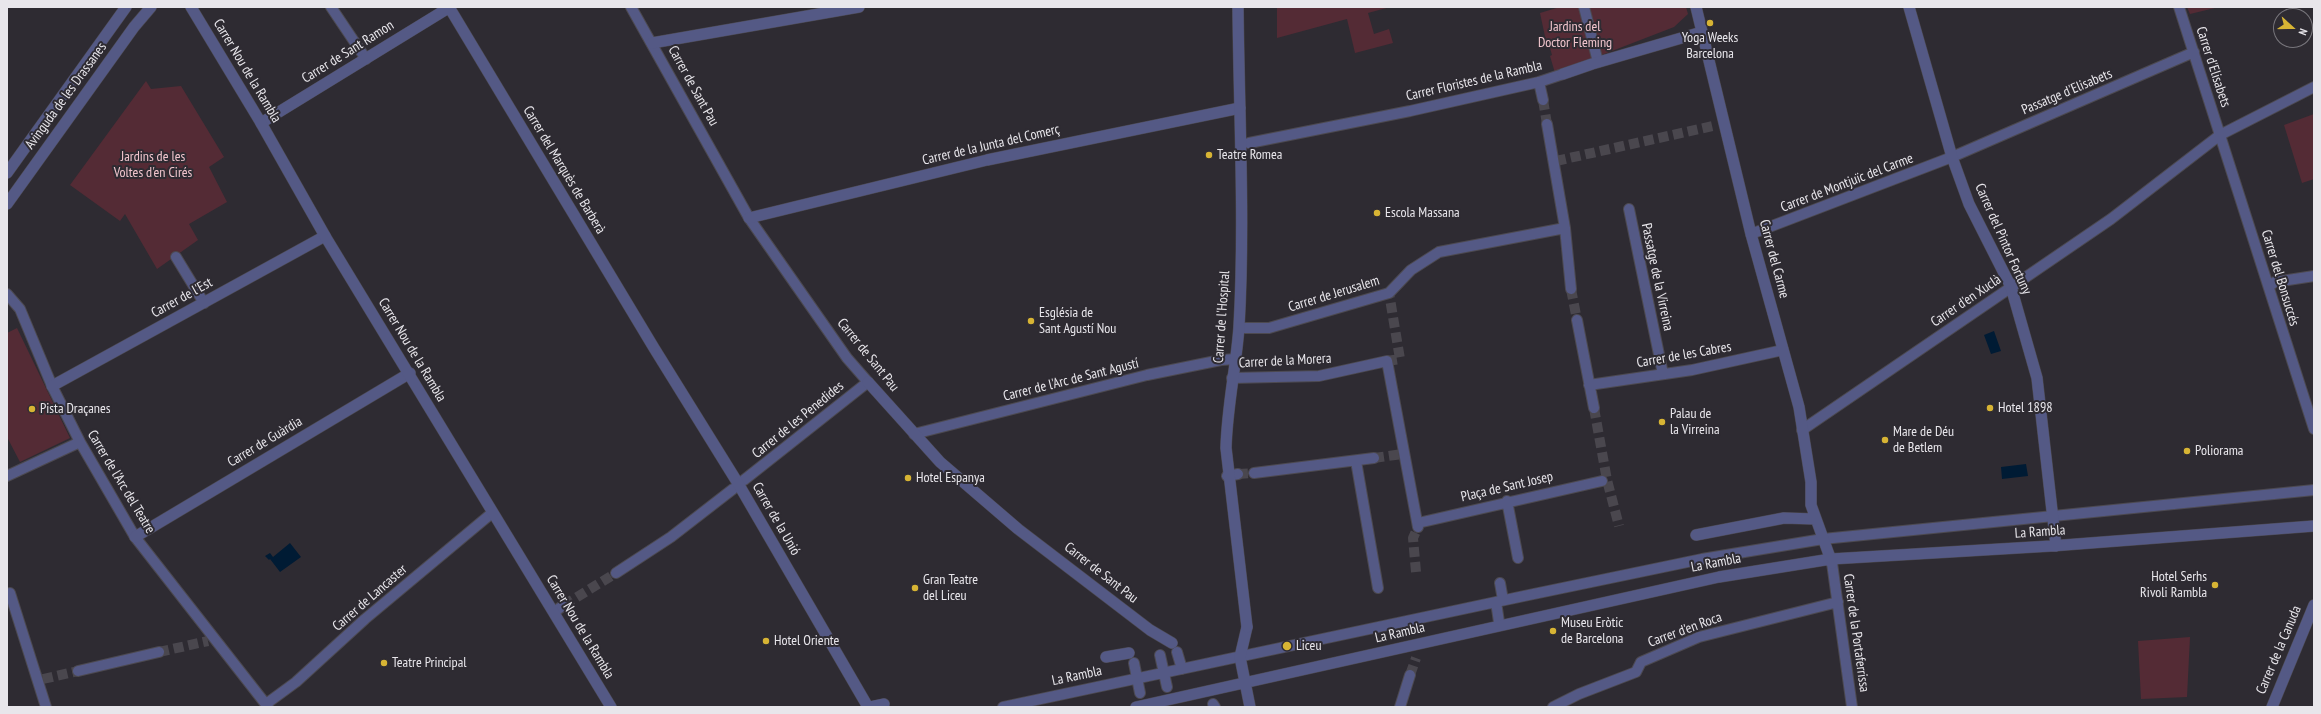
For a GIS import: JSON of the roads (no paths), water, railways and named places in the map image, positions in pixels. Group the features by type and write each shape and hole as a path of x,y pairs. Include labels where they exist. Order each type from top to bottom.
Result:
{"street":[{"name":"Avinguda de les Drassanes","path":"7,173 126,7"},
{"name":"Avinguda de les Drassanes","path":"7,204 134,28 151,7"},
{"name":"Carrer Nou de la Rambla","path":"191,7 261,123 325,236 410,373 492,513 611,707"},
{"path":"331,7 366,59"},
{"name":"Carrer de Sant Ramon","path":"261,123 449,7"},
{"name":"Carrer del Marquès de Barberà","path":"449,7 654,348"},
{"name":"Carrer de Sant Pau","path":"631,7 749,218 847,358 940,462 1018,529 1175,648"},
{"path":"652,43 859,7"},
{"name":"Carrer de l'Hospital","path":"1238,7 1242,154 1239,328 1226,429 1233,475 1246,632 1240,657"},
{"path":"1584,7 1598,62"},
{"name":"Carrer del Carme","path":"1696,7 1751,234 1799,407 1811,482 1811,505 1831,561"},
{"name":"Carrer del Pintor Fortuny","path":"1909,7 1952,157 1969,204 2011,287 2037,378 2056,546"},
{"name":"Carrer d'Elisabets","path":"2179,7 2220,135"},
{"name":"Carrer Floristes de la Rambla","path":"1250,143 1410,111 1539,82 1598,62 1702,32"},
{"name":"Passatge d'Elisabets","path":"1952,157 2194,52"},
{"path":"1539,82 1543,100"},
{"name":"Carrer d'en Xuclà","path":"1802,430 2111,219 2220,135 2314,87"},
{"name":"Carrer de la Junta del Comerç","path":"749,218 987,160 1240,108"},
{"path":"1547,124 1555,161 1571,289"},
{"name":"Carrer del Bonsuccés","path":"2220,135 2314,430"},
{"name":"Carrer de Montjuïc del Carme","path":"1751,234 1952,157"},
{"name":"Passatge de la Virreina","path":"1629,209 1663,374"},
{"name":"Carrer de Jerusalem","path":"1239,328 1269,328 1389,293 1410,270 1439,252 1564,228"},
{"name":"Carrer de l'Est","path":"52,386 325,236"},
{"path":"176,258 204,303"},
{"path":"2269,286 2275,282 2314,276"},
{"name":"Carrer de l'Arc del Teatre","path":"7,294 20,309 52,386 80,442 135,537 212,640 267,706"},
{"path":"1577,320 1594,408"},
{"name":"Carrer de la Unió","path":"654,348 739,485 869,707"},
{"name":"Carrer de les Cabres","path":"1589,385 1663,374 1783,350"},
{"name":"Carrer de l'Arc de Sant Agustí","path":"914,434 1147,375 1221,360 1235,359"},
{"name":"Carrer de la Morera","path":"1232,378 1319,376 1387,361"},
{"name":"Plaça de Sant Josep","path":"1387,361 1403,454 1418,525 1507,501 1602,481"},
{"name":"Carrer de Guàrdia","path":"135,537 410,373"},
{"name":"Carrer de les Penedides","path":"744,480 868,382"},
{"path":"7,476 80,442"},
{"path":"1254,473 1374,458"},
{"path":"1356,461 1378,588"},
{"path":"616,573 671,537 733,489"},
{"name":"La Rambla","path":"1003,707 1499,601 1702,560 1823,539 2053,514 2314,490"},
{"path":"1507,501 1518,558"},
{"name":"Carrer de Lancaster","path":"267,706 296,682 366,618 492,513"},
{"path":"1696,535 1784,518 1815,519"},
{"name":"La Rambla","path":"1136,707 1247,691 1719,577 1831,561 2056,546 2314,526"},
{"name":"Carrer de la Portaferrissa","path":"1831,561 1852,707"},
{"path":"1499,622 1500,583"},
{"path":"10,594 41,680 46,707"},
{"name":"Carrer d'en Roca","path":"1553,707 1579,694 1636,672 1641,662 1699,637 1838,602"},
{"path":"554,612 564,605"},
{"name":"Carrer de la Canuda","path":"2272,707 2314,605"},
{"path":"1175,648 1182,669"},
{"path":"78,671 159,652"},
{"name":"La Rambla","path":"1106,657 1129,652"},
{"path":"1160,655 1167,687"},
{"path":"1240,657 1247,691"},
{"path":"1134,663 1140,693"},
{"path":"1400,707 1410,675"},
{"path":"869,707 884,704"}],"water":[{"path":"1994,331 2001,351 1991,354 1984,335"},
{"path":"2026,464 2028,476 2002,479 2001,467"},
{"path":"290,543 301,557 280,572 270,559 269,560 265,556 270,553 273,557"}],"tunnel":[{"path":"1543,100 1547,124"},
{"path":"1556,161 1717,125"},
{"path":"1571,289 1577,320"},
{"path":"1387,361 1400,359 1389,293"},
{"path":"1594,408 1607,480 1619,526"},
{"path":"1374,458 1402,454"},
{"path":"1238,474 1254,473"},
{"path":"1416,572 1413,538 1418,527"},
{"path":"564,605 616,573"},
{"path":"159,652 208,641"},
{"path":"1410,675 1416,658"},
{"path":"43,679 78,671"}],"place":[{"name":"Yoga Weeks Barcelona","path":"1710,23"},
{"name":"Teatre Romea","path":"1209,155"},
{"name":"Escola Massana","path":"1377,213"},
{"name":"Església de Sant Agustí Nou","path":"1031,321"},
{"name":"Hotel 1898","path":"1990,408"},
{"name":"Pista Draçanes","path":"32,409"},
{"name":"Palau de la Virreina","path":"1662,422"},
{"name":"Mare de Déu de Betlem","path":"1885,440"},
{"name":"Poliorama","path":"2187,451"},
{"name":"Hotel Espanya","path":"908,478"},
{"name":"Hotel Serhs Rivoli Rambla","path":"2215,585"},
{"name":"Gran Teatre del Liceu","path":"915,588"},
{"name":"Museu Eròtic de Barcelona","path":"1553,631"},
{"name":"Hotel Oriente","path":"766,641"},
{"name":"Liceu","path":"1287,646"},
{"name":"Teatre Principal","path":"384,663"}],"park label":[{"name":"Jardins del Doctor Fleming","path":"1575,36"},
{"name":"Jardins de les Voltes d'en Cirés","path":"153,166"}]}
